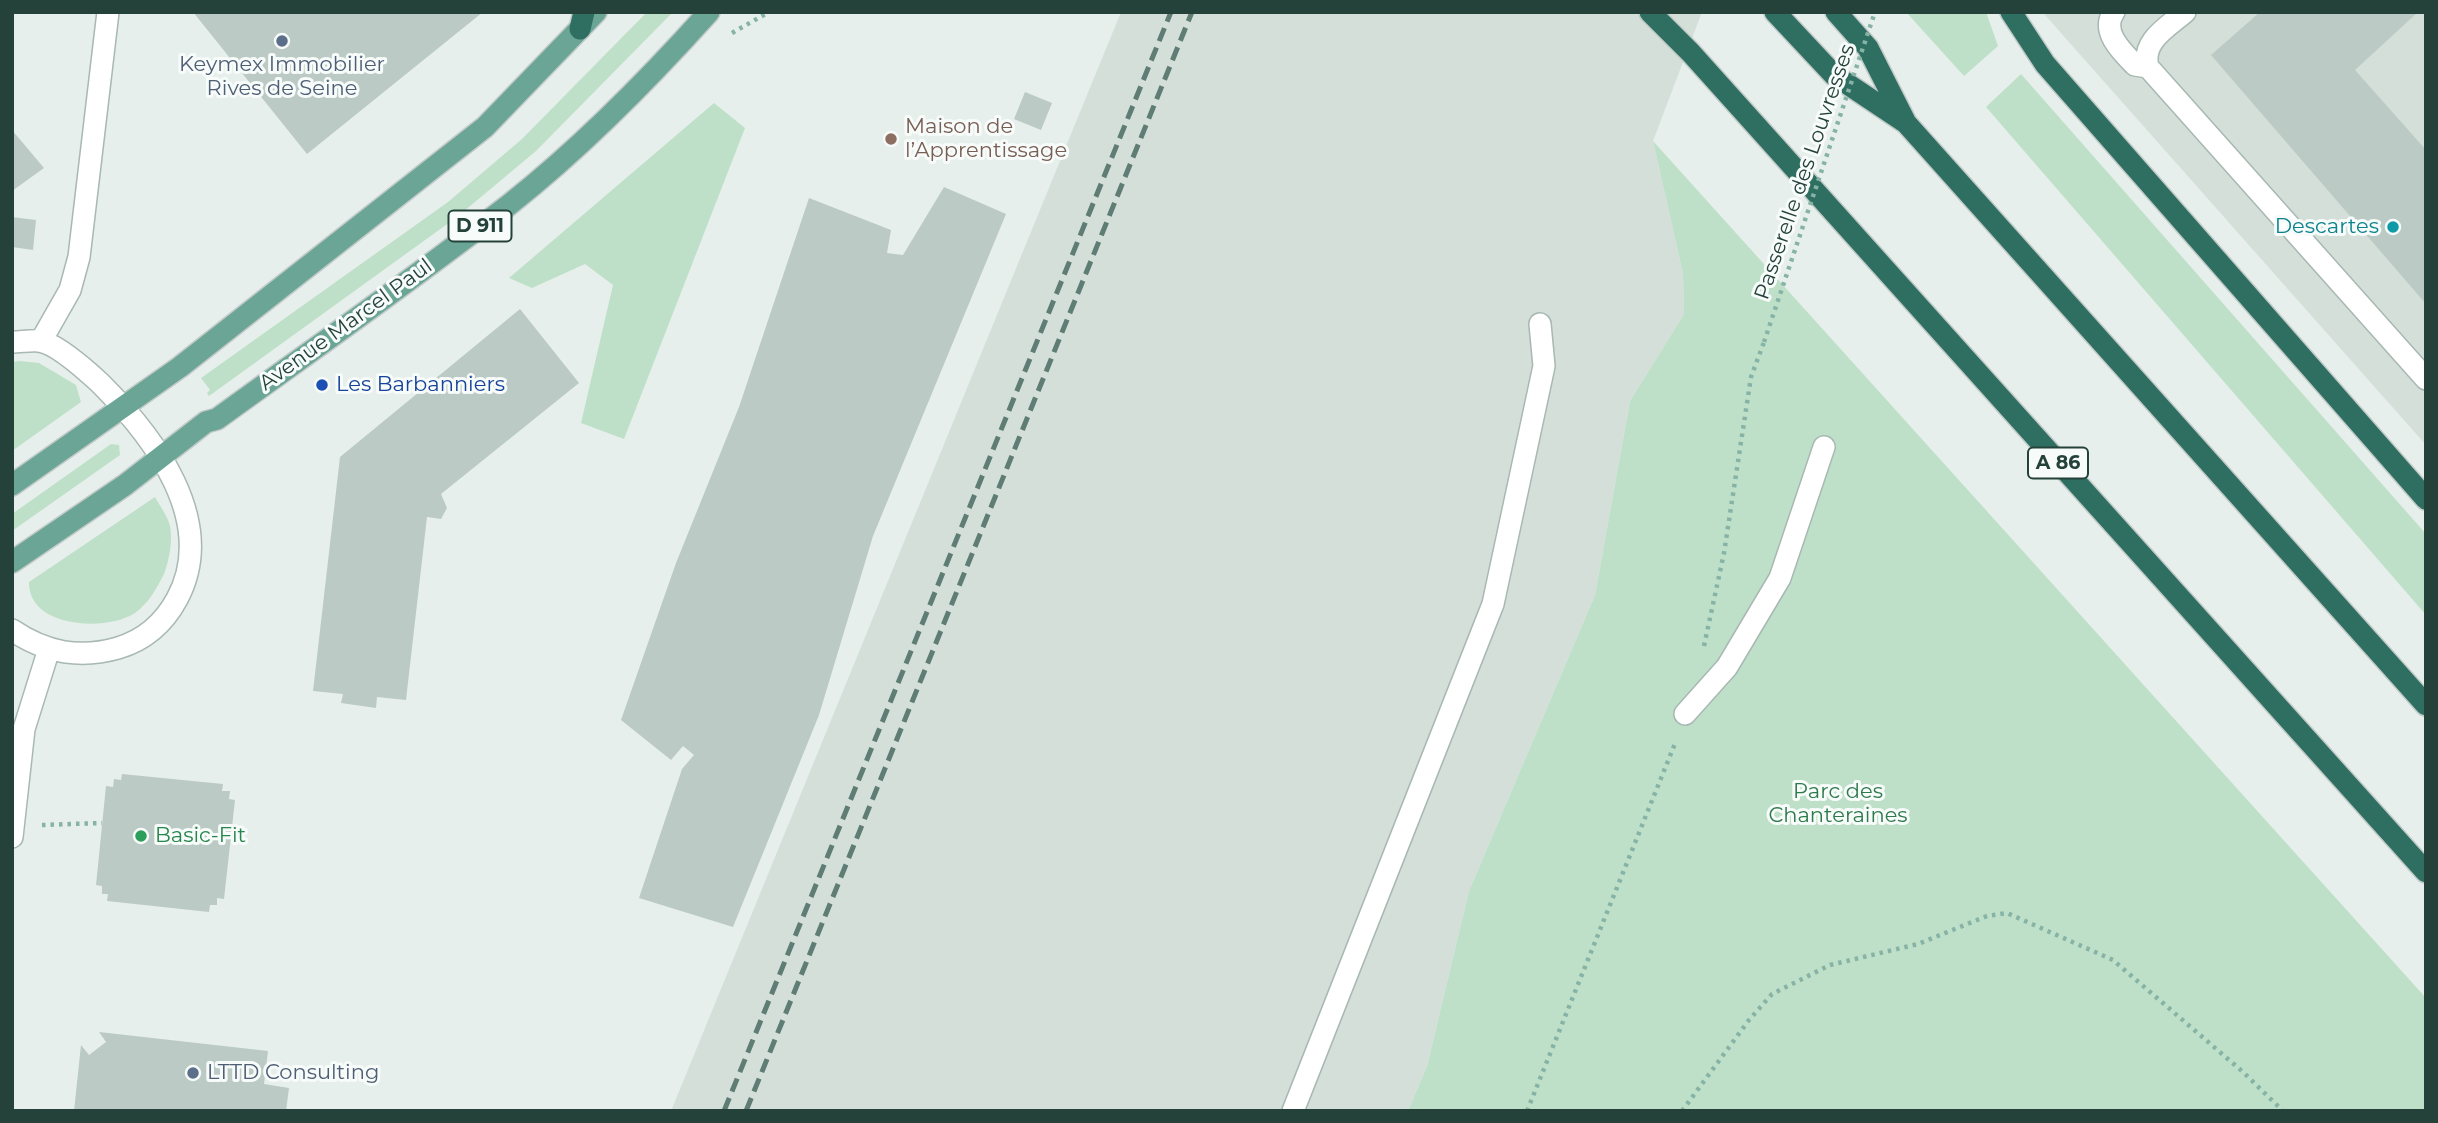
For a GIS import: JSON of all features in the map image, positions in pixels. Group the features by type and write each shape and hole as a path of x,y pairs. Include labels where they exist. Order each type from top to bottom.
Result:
{"highway":[{"name":"A 86","path":"1650,12 1691,53 2426,872"},
{"path":"1775,12 1834,75 1906,123 2426,705"},
{"path":"1836,12 1868,48 1906,123"},
{"path":"2011,12 2045,64 2426,499"}],"main road":[{"path":"12,485 124,407 485,127 582,21 596,12"},
{"name":"Avenue Marcel Paul","path":"12,562 206,422 217,419 297,363 511,203 600,125 709,12"}],"street":[{"path":"41,341 70,290 79,257 108,12"},
{"path":"2185,12 2153,40 2146,58 2148,67 2422,366"},
{"path":"2107,17 2110,33 2124,53 2135,65 2148,67"},
{"path":"1293,1111 1493,604 1544,366 1540,324"},
{"path":"12,342 41,341 83,367 124,407 161,457 187,516 191,548 186,583 167,618 137,642 92,655 49,649 12,630"},
{"path":"1685,714 1727,667 1780,578 1824,447"},
{"path":"13,830 24,729 49,649"}],"path":[{"name":"Passerelle des Louvresses","path":"1701,658 1724,553 1751,377 1875,12"},
{"path":"1527,1111 1674,748 1685,714"},
{"path":"13,830 102,823"},
{"path":"1682,1111 1749,1020 1772,994 1830,965 1918,944 1987,916 2007,913 2113,960 2243,1072 2283,1111"}],"shaded area":[{"path":"1121,12 1702,12 1653,141 1683,274 1684,314 1630,401 1595,595 1469,891 1427,1066 1408,1111 671,1111"},
{"path":"2044,12 2426,12 2426,445 2045,15"}],"green space":[{"path":"647,12 673,12 536,151 457,217 209,396 207,393 210,390 201,378 448,202 522,139"},
{"path":"1906,12 1986,12 1998,46 1964,76"},
{"path":"2021,74 2426,534 2426,615 1986,107"},
{"path":"714,103 745,128 624,439 581,423 613,285 585,264 532,288 509,278"},
{"name":"Parc des Chanteraines","path":"1653,141 2426,998 2426,1111 1408,1111 1427,1066 1469,891 1595,595 1630,401 1684,314 1683,274"},
{"path":"12,362 39,363 76,385 81,402 12,451"},
{"path":"111,444 119,445 120,455 12,531 12,514"},
{"path":"155,497 169,523 171,544 164,574 144,605 122,619 88,624 54,617 41,609 32,597 29,582"}],"building":[{"path":"193,12 483,12 307,154"},
{"name":"Descartes","path":"2260,12 2418,12 2355,70 2426,150 2426,304 2211,55"},
{"path":"1025,92 1052,103 1041,130 1014,119"},
{"path":"12,130 44,168 12,191"},
{"path":"944,187 1006,214 873,536 819,715 733,927 639,898 682,769 694,755 683,746 671,760 621,720 676,563 739,407 809,198 891,230 887,253 903,255"},
{"path":"12,217 36,220 33,250 12,247"},
{"path":"520,309 579,383 441,494 447,508 441,519 427,517 406,700 377,697 376,708 341,703 343,694 313,691 340,457"},
{"path":"122,774 223,784 222,791 230,791 229,799 235,800 224,899 217,898 217,905 210,905 209,912 107,901 108,894 102,894 102,886 96,885 106,786 113,787 114,779 121,780"},
{"path":"99,1032 268,1051 264,1084 289,1088 286,1111 74,1111 81,1045 89,1055 106,1042"}],"railway":[{"path":"724,1111 1171,12"},
{"path":"746,1111 1192,12"}],"place":[{"name":"Keymex Immobilier Rives de Seine","path":"282,41"},
{"name":"Maison de l’Apprentissage","path":"891,139"},
{"name":"Descartes","path":"2393,227"},
{"name":"Les Barbanniers","path":"322,385"},
{"name":"Basic-Fit","path":"141,836"},
{"name":"LTTD Consulting","path":"193,1073"}]}
